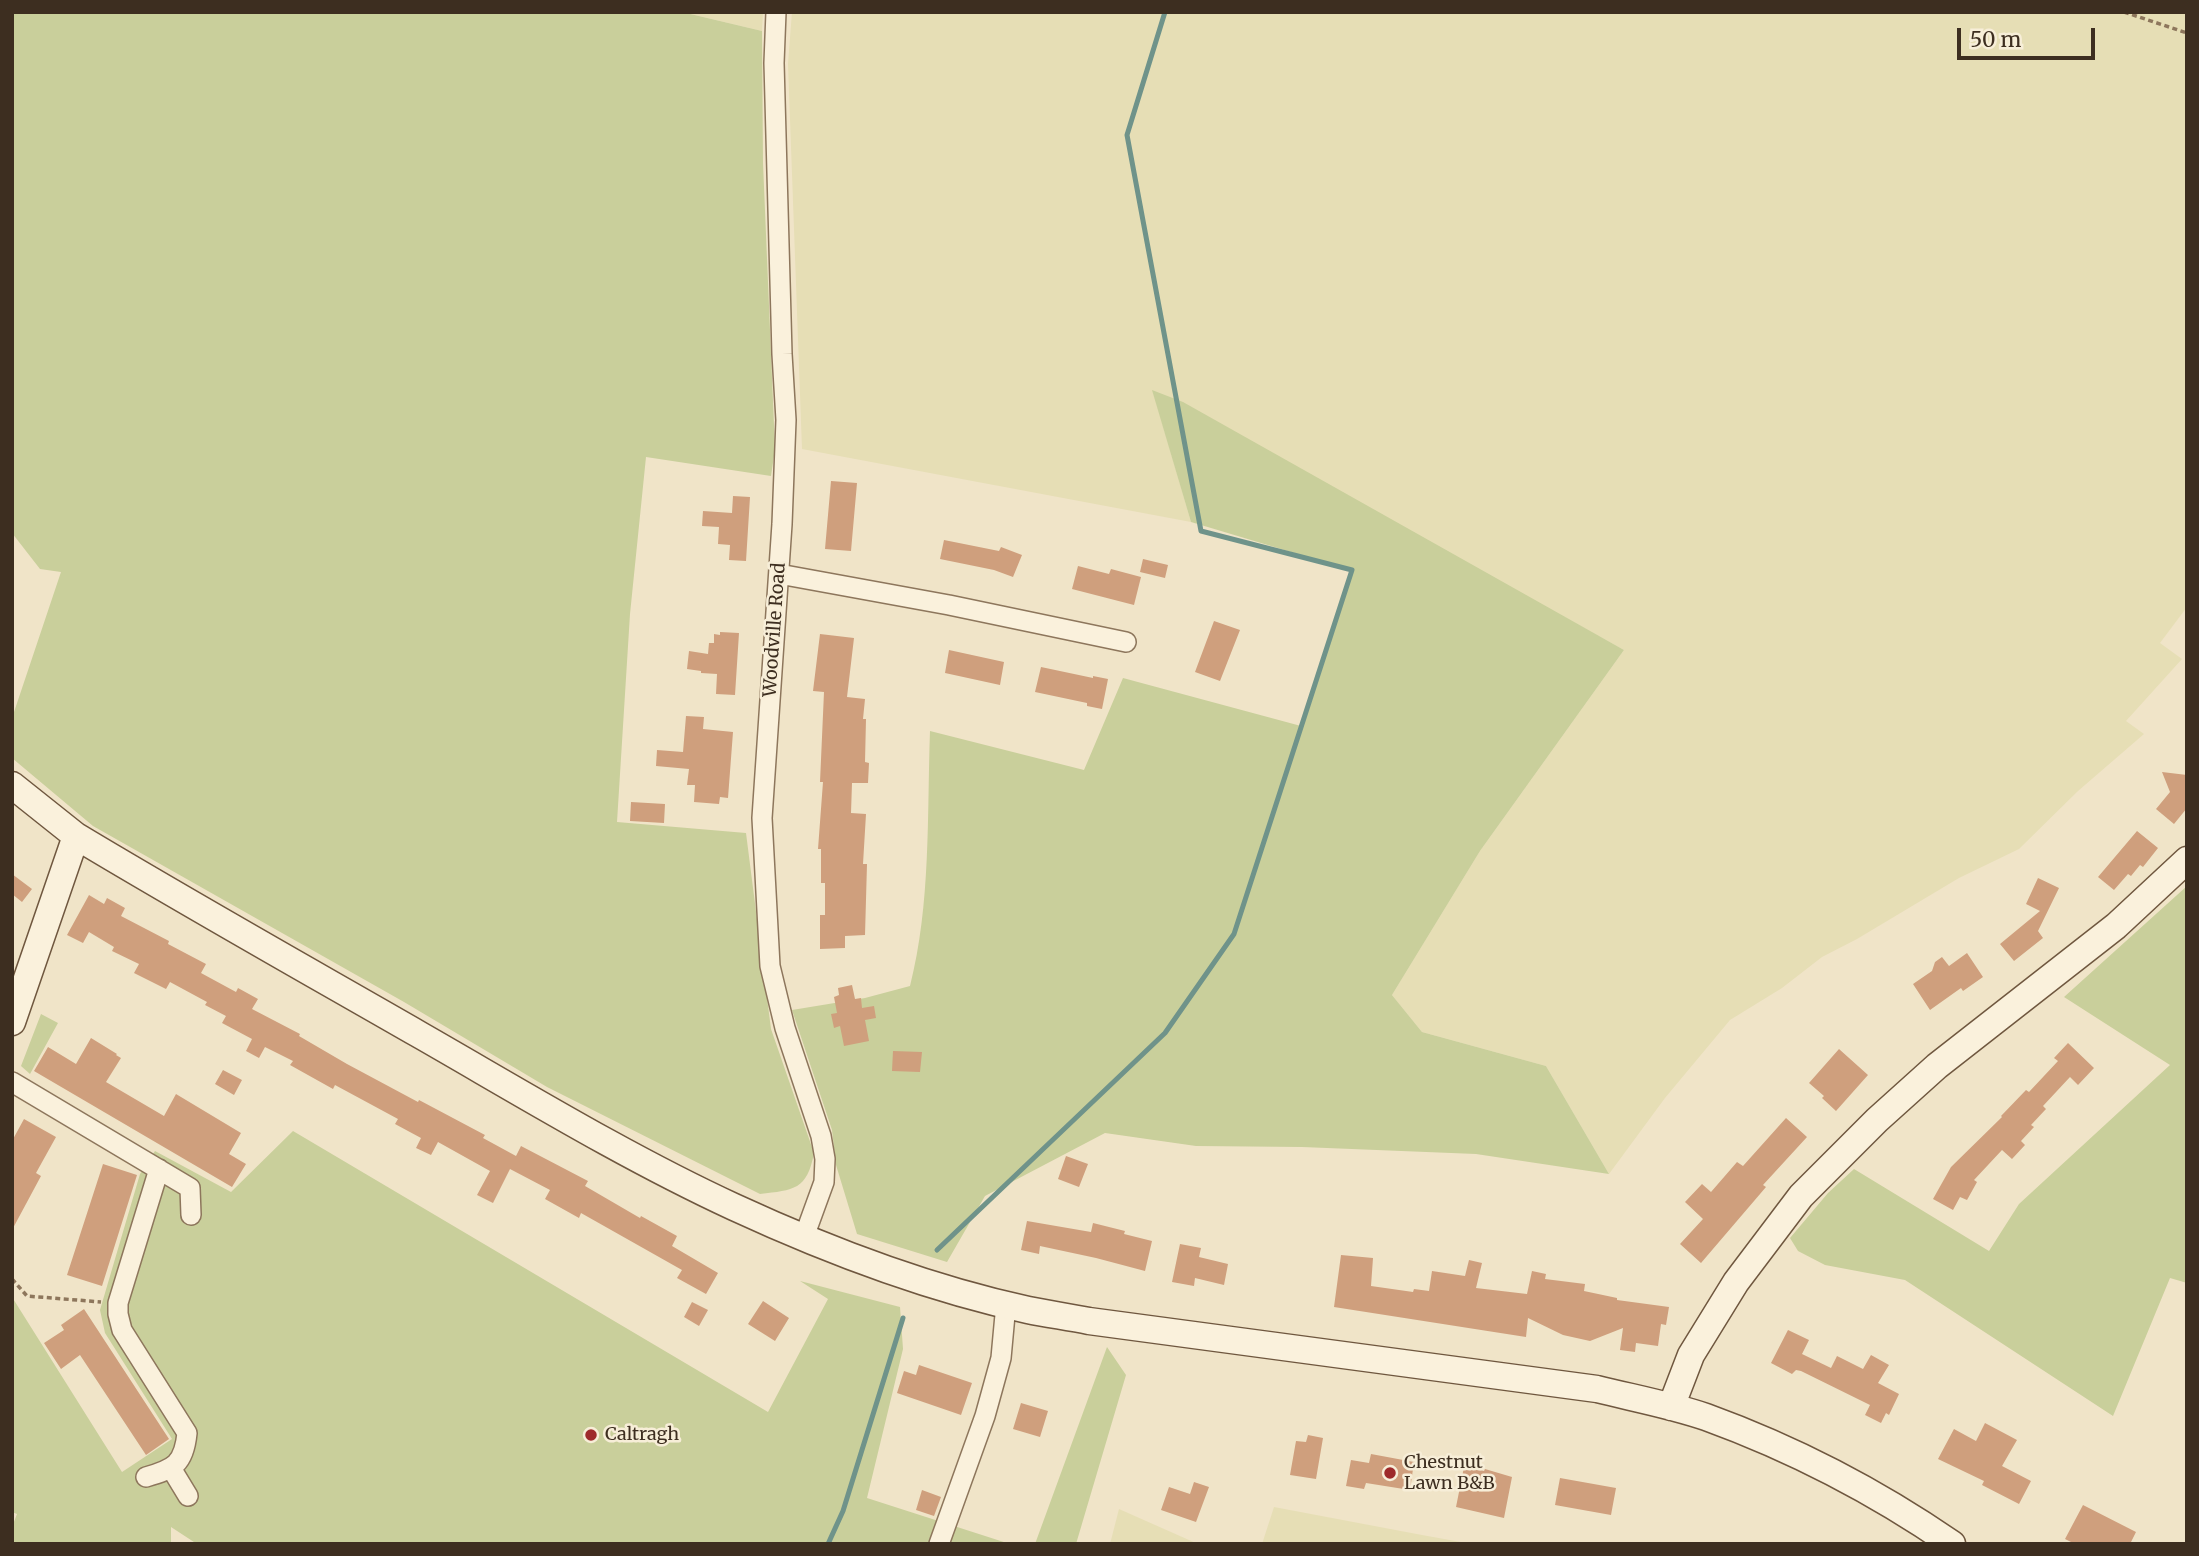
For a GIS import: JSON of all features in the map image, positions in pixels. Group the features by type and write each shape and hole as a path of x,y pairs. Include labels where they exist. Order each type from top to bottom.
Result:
{"main road":[{"path":"12,785 76,836 530,1099 683,1181 804,1237 885,1268 1006,1304 1089,1321 1597,1389 1671,1407 1704,1416 1836,1473 1875,1494 1952,1544"},
{"path":"12,1022 76,836"},
{"path":"1671,1407 1691,1355 1760,1248 1801,1196 1868,1128 1917,1084 2116,926 2187,860"}],"street":[{"name":"Woodville Road","path":"776,12 776,126 786,421 779,574 762,818 770,967 786,1028 821,1136 825,1159 824,1182 804,1237"},
{"path":"779,574 1126,642"},
{"path":"12,1082 190,1188 191,1215"},
{"path":"146,1477 171,1468 186,1451 187,1433 122,1330 118,1314 118,1303 159,1169"},
{"path":"939,1544 985,1416 1002,1358 1006,1304"},
{"path":"171,1468 188,1496"}],"path":[{"path":"2124,12 2187,33"},
{"path":"12,1279 27,1296 118,1303"}],"shaded area":[{"path":"682,12 763,12 762,31"},
{"path":"792,12 2187,12 2187,607 2160,643 2182,659 2126,721 2144,734 2078,791 2019,849 1959,878 1822,957 1782,988 1730,1020 1665,1098 1609,1174 1546,1066 1422,1032 1392,995 1480,851 1624,650 1153,391 1191,522 802,449 788,64"},
{"path":"1274,1507 1422,1535 1472,1544 1262,1544"},
{"path":"1119,1509 1198,1544 1110,1544"}],"green space":[{"path":"12,12 682,12 762,31 763,163 775,449 771,476 646,457 630,614 617,822 746,833 771,1029 814,1153 807,1174 797,1186 760,1194 547,1087 404,1002 93,826 12,758 12,718 61,572 40,569 12,533"},
{"path":"1152,390 1183,402 1624,650 1480,851 1392,995 1422,1032 1546,1066 1609,1174 1476,1154 1196,1146 1105,1133 985,1196 947,1262 857,1234 836,1165 832,1130 792,1010 865,998 910,986 925,892 930,731 1084,770 1123,678 1301,726 1351,570 1191,522"},
{"path":"2187,886 2187,1283 2170,1278 2113,1416 1905,1280 1825,1265 1798,1251 1790,1238 1828,1193 1854,1169 1989,1251 2019,1204 2170,1065 2064,997"},
{"path":"41,1014 58,1023 30,1074 21,1066"},
{"path":"293,1131 768,1412 828,1299 800,1281 900,1307 903,1349 867,1498 1010,1544 197,1544 171,1527 171,1544 12,1544 12,1527 17,1514 12,1512 12,1297 122,1472 172,1439 105,1333 100,1310 140,1174 155,1151 231,1192"},
{"path":"1107,1347 1126,1375 1076,1544 1035,1544"}],"building":[{"path":"831,481 857,483 851,551 825,549"},
{"path":"733,496 750,497 746,561 729,560 730,545 718,544 719,527 702,526 703,511 732,513"},
{"path":"944,540 999,551 1001,547 1022,555 1013,577 994,570 940,559"},
{"path":"1143,559 1168,565 1165,578 1140,572"},
{"path":"1078,566 1109,574 1111,569 1141,577 1134,605 1072,589"},
{"path":"1214,621 1240,630 1220,681 1195,672"},
{"path":"720,632 739,633 735,695 716,694 717,674 687,669 689,651 708,654 709,643 714,643 714,634 720,635"},
{"path":"820,634 854,638 847,697 865,699 865,762 869,763 868,783 852,783 851,813 866,814 863,864 867,864 865,935 845,936 845,948 820,949 820,915 825,915 825,883 821,883 821,849 818,849 823,782 820,782 824,692 813,691"},
{"path":"949,650 1004,662 1000,685 945,673"},
{"path":"1041,667 1108,679 1102,709 1087,706 1087,703 1035,692"},
{"path":"686,716 704,717 703,729 733,732 728,798 720,797 719,804 694,802 695,785 687,785 689,769 656,766 657,750 683,752"},
{"path":"2162,772 2187,775 2187,808 2174,824 2156,809 2170,792"},
{"path":"631,802 665,804 664,823 630,821"},
{"path":"2137,831 2158,848 2143,867 2140,865 2131,876 2128,874 2114,890 2098,877"},
{"path":"12,874 32,889 22,902 12,894"},
{"path":"2038,878 2059,888 2038,931 2043,938 2014,961 2000,944 2040,911 2026,904"},
{"path":"89,895 104,904 107,898 125,908 121,916 206,964 201,973 236,992 238,988 258,999 252,1009 300,1034 299,1036 347,1064 485,1135 483,1138 516,1156 521,1146 588,1181 585,1186 677,1236 672,1246 718,1273 706,1294 677,1278 682,1270 581,1213 579,1218 545,1199 550,1190 510,1169 493,1203 477,1195 490,1171 438,1142 431,1155 416,1148 421,1138 395,1124 398,1119 335,1085 333,1089 290,1065 293,1061 265,1047 259,1058 246,1051 252,1039 222,1023 226,1016 205,1005 207,1002 170,982 166,989 134,973 139,964 112,951 114,947 89,932 83,943 67,935"},
{"path":"1967,953 1983,977 1963,991 1961,988 1930,1010 1913,984 1932,971 1935,962 1942,957 1949,966"},
{"path":"852,985 855,999 861,998 862,1008 874,1006 876,1018 865,1020 869,1041 844,1046 840,1026 834,1028 831,1014 837,1013 834,997 839,995 838,988"},
{"path":"91,1038 121,1058 106,1082 164,1116 176,1094 241,1133 229,1154 246,1164 232,1187 34,1071 48,1047 76,1064"},
{"path":"2068,1043 2094,1068 2078,1085 2070,1077 2043,1106 2046,1109 2021,1141 2025,1145 2012,1159 2002,1150 1974,1180 1977,1182 1967,1200 1960,1197 1953,1210 1933,1199 1951,1167 2026,1090 2029,1092 2058,1061 2054,1058"},
{"path":"1839,1049 1868,1075 1836,1111 1809,1083"},
{"path":"893,1051 922,1052 920,1072 892,1071"},
{"path":"223,1070 242,1080 234,1095 215,1084"},
{"path":"1786,1118 1807,1137 1763,1185 1766,1187 1701,1263 1680,1244 1703,1219 1685,1202 1702,1184 1711,1192 1737,1162 1743,1166"},
{"path":"24,1119 56,1137 36,1173 41,1176 12,1230 12,1141"},
{"path":"1066,1156 1088,1164 1079,1187 1058,1179"},
{"path":"103,1164 137,1175 102,1286 67,1275"},
{"path":"1027,1221 1091,1232 1093,1223 1152,1241 1145,1271 1040,1246 1039,1254 1021,1250"},
{"path":"1180,1244 1201,1248 1199,1257 1228,1264 1224,1285 1195,1278 1194,1286 1172,1282"},
{"path":"1341,1255 1373,1258 1371,1286 1413,1292 1414,1289 1429,1291 1432,1271 1465,1276 1469,1260 1482,1263 1476,1288 1527,1294 1532,1271 1546,1274 1545,1279 1585,1284 1584,1291 1617,1300 1669,1307 1666,1325 1661,1324 1658,1346 1636,1343 1635,1352 1620,1350 1623,1328 1590,1341 1563,1335 1528,1318 1526,1337 1334,1307"},
{"path":"763,1301 789,1318 775,1341 748,1324"},
{"path":"692,1302 708,1310 699,1326 684,1317"},
{"path":"84,1309 169,1439 146,1455 80,1355 61,1369 44,1343 64,1330 61,1325"},
{"path":"1788,1330 1809,1340 1802,1354 1831,1368 1837,1356 1863,1369 1871,1355 1889,1365 1878,1383 1899,1394 1889,1415 1886,1413 1881,1423 1865,1415 1870,1405 1801,1371 1796,1370 1792,1374 1771,1363"},
{"path":"919,1365 972,1383 961,1415 897,1393 904,1371 916,1375"},
{"path":"1021,1403 1048,1411 1040,1437 1013,1429"},
{"path":"1985,1423 2017,1440 2002,1466 2031,1481 2019,1504 1982,1485 1984,1481 1938,1459 1954,1429 1976,1441"},
{"path":"1308,1435 1323,1438 1316,1479 1290,1475 1296,1441 1306,1442"},
{"name":"Chestnut Lawn B&B","path":"1371,1454 1414,1462 1410,1490 1366,1483 1364,1489 1346,1486 1351,1460 1369,1463"},
{"path":"1464,1467 1485,1469 1512,1477 1504,1518 1456,1507"},
{"path":"1560,1478 1616,1488 1611,1515 1555,1505"},
{"path":"1194,1482 1209,1487 1196,1522 1161,1510 1169,1487 1190,1494"},
{"path":"922,1490 941,1497 934,1516 916,1510"},
{"path":"2083,1505 2136,1532 2130,1544 2075,1544 2065,1539"}],"waterway":[{"path":"937,1250 1165,1033 1234,934 1352,570 1201,531 1127,135 1165,12"},
{"path":"828,1544 843,1511 903,1318"}],"place":[{"name":"Caltragh","path":"591,1435"},
{"name":"Chestnut Lawn B&B","path":"1390,1473"}]}
